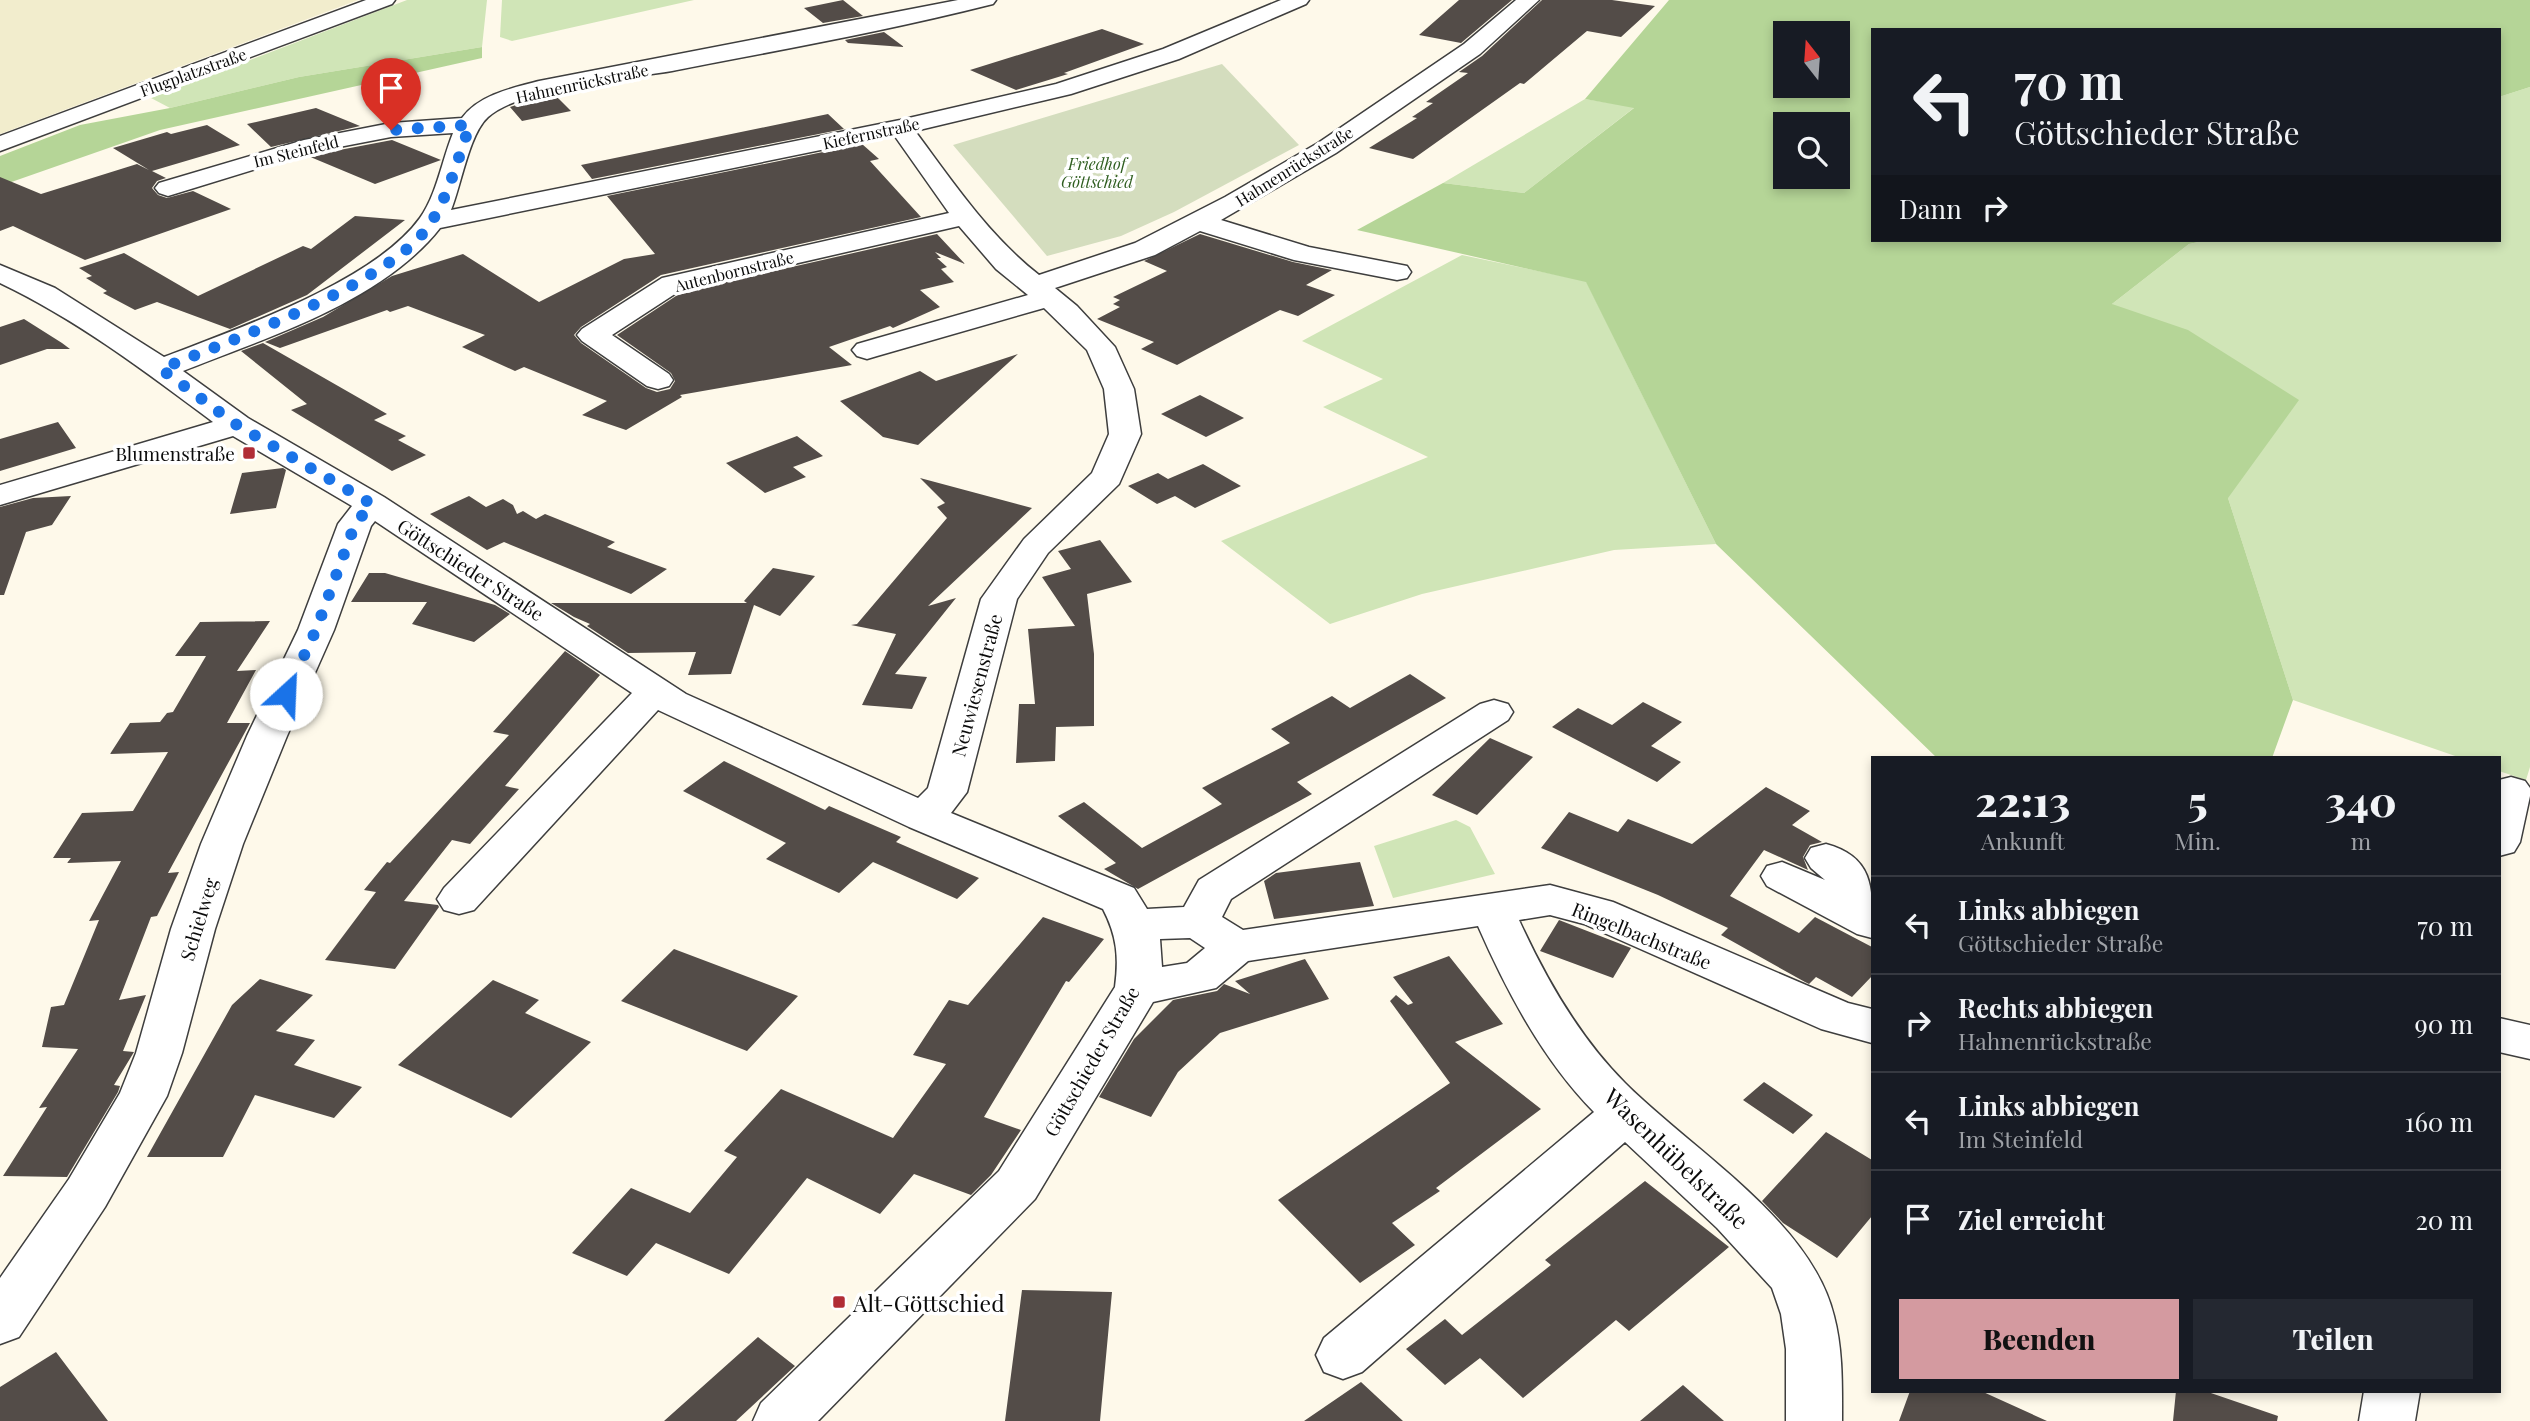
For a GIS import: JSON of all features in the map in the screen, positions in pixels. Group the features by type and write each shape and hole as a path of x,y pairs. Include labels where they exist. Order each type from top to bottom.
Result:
{"street":[{"name":"Flugplatzstraße","path":"0,144 385,0"},
{"name":"Hahnenrückstraße","path":"470,125 482,111 539,90 986,0"},
{"name":"Kiefernstraße","path":"431,222 900,127 1063,89 1120,72 1205,40 1299,0"},
{"name":"Hahnenrückstraße","path":"867,350 1042,292 1145,249 1198,222 1327,148 1472,49 1529,0"},
{"name":"Im Steinfeld","path":"168,188 304,147 391,130 470,125"},
{"path":"161,369 266,326 364,278 406,249 431,222 450,181 470,125"},
{"name":"Neuwiesenstraße","path":"900,127 965,216 1006,262 1067,312 1100,347 1119,389 1125,433 1107,477 1036,546 999,599 947,792 924,817"},
{"name":"Autenbornstraße","path":"658,380 592,335 672,284 965,216"},
{"path":"1198,222 1304,254 1398,272"},
{"name":"Göttschieder Straße","path":"0,273 44,294 161,369 237,425 372,504 672,702 924,817 1119,900 1134,925 1142,953 1138,988 1017,1185 781,1421"},
{"path":"0,495 237,425"},
{"name":"Schielweg","path":"0,1321 87,1193 143,1096 159,1053 193,929 222,844 267,736 316,630 355,524 372,504"},
{"path":"458,899 656,690"},
{"path":"1198,922 1214,890 1494,712"},
{"path":"2501,833 2511,790"},
{"path":"1826,858 1839,868 1871,915"},
{"path":"1782,876 1871,922"},
{"name":"Ringelbachstraße","path":"1236,947 1550,900 1598,913 1837,1017 1871,1026"},
{"name":"Wasenhübelstraße","path":"1492,908 1543,1012 1576,1058 1626,1113 1721,1198 1774,1252 1794,1279 1808,1312 1815,1353 1814,1421"},
{"path":"1134,925 1198,922 1236,947 1200,977 1138,988"},
{"path":"2501,1035 2530,1042"},
{"path":"1343,1355 1626,1113"},
{"path":"2387,1421 2392,1393"}],"shaded area":[{"path":"0,0 358,0 0,134"}],"green space":[{"path":"407,0 487,0 482,47 299,77 170,108 151,98"},
{"path":"502,0 694,0 512,41 500,37"},
{"path":"1669,0 2530,0 2530,87 2501,96 2501,28 1871,28 1871,242 2198,242 2189,244 2112,304 2188,330 2299,400 2228,498 2293,700 2273,756 1935,756 1716,544 1586,282 1357,230 1443,183 1524,193 1634,108 1585,99"},
{"path":"482,47 482,58 160,130 0,186 0,156 80,125 170,108 299,77"},
{"name":"Friedhof Göttschied","path":"1222,64 1299,145 1174,212 1121,236 1047,256 953,145"},
{"path":"2530,87 2530,767 2526,780 2501,772 2501,756 2455,756 2293,700 2228,498 2112,304 2189,244 2198,242 2501,242 2501,96"},
{"path":"1585,99 1635,107 1524,193 1443,183"},
{"path":"1462,255 1586,281 1716,544 1614,550 1422,594 1330,624 1221,541 1428,457 1323,407 1383,379 1302,341"},
{"path":"1456,820 1470,827 1495,874 1393,898 1374,846"}],"building":[{"path":"843,0 863,16 823,23 804,8"},
{"path":"1459,0 1512,0 1461,43 1419,35"},
{"path":"1542,0 1612,0 1655,6 1621,37 1587,31 1524,84 1520,83 1413,159 1369,148 1417,118 1412,117 1433,103 1426,102 1468,73 1459,72 1482,56"},
{"path":"1102,29 1144,44 1064,73 1068,74 1016,90 970,70"},
{"path":"884,32 904,47 848,43 845,40"},
{"path":"553,93 571,111 522,121 510,107"},
{"path":"316,108 360,126 271,147 247,124"},
{"path":"828,114 844,129 592,179 581,165"},
{"path":"207,125 240,145 152,171 166,178 157,181 152,188 158,195 167,198 193,191 231,209 85,260 13,226 0,231 0,177 41,194 137,164 149,170 113,148 167,132 171,134"},
{"path":"392,140 441,160 375,184 308,156"},
{"path":"862,144 879,159 870,161 921,217 661,275 581,327 574,335 581,343 646,388 657,392 670,389 675,381 671,373 617,335 682,292 937,234 965,264 935,252 941,258 937,258 947,267 941,269 954,282 920,290 940,307 893,328 890,326 829,347 852,365 680,395 682,397 626,430 582,415 607,401 524,367 515,371 462,347 485,335 408,306 390,312 387,310 280,348 265,342 323,317 392,276 463,254 539,302 624,259 655,254 607,196"},
{"path":"355,216 405,220 307,295 230,329 157,302 135,310 103,293 107,291 86,278 92,276 79,268 124,253 198,296 303,246 311,249"},
{"path":"1200,234 1293,262 1332,270 1306,285 1335,295 1298,316 1280,310 1177,365 1141,349 1154,342 1097,319 1120,307 1113,304 1120,300 1113,297 1167,271 1144,261"},
{"path":"24,319 70,349 47,349 0,365 0,327"},
{"path":"263,343 387,414 374,420 406,436 398,440 426,455 392,471 291,410 307,404 241,351"},
{"path":"1018,354 918,445 883,437 840,401 920,371 936,381"},
{"path":"1200,395 1244,418 1206,437 1161,414"},
{"path":"58,422 76,448 0,471 0,439"},
{"path":"797,436 823,456 793,467 806,477 765,493 726,463"},
{"path":"1203,464 1241,486 1195,508 1175,496 1157,504 1128,486 1158,473 1168,479"},
{"path":"283,468 286,470 276,508 230,514 242,473"},
{"path":"920,478 1032,508 928,606 956,598 895,674 927,677 912,709 862,705 896,634 851,625 857,624 947,518 937,507 945,503"},
{"path":"71,496 52,525 26,532 4,595 0,595 0,507 33,498"},
{"path":"469,496 486,507 503,499 513,505 517,514 523,511 536,519 545,514 615,542 607,547 667,569 631,594 504,542 487,550 430,514"},
{"path":"1100,540 1132,582 1087,594 1094,654 1094,726 1056,727 1055,761 1016,763 1019,704 1035,704 1028,629 1075,626 1042,577 1071,569 1058,551"},
{"path":"773,568 815,576 780,616 754,605 731,674 688,675 696,652 628,653 587,626 590,624 551,603 747,603 744,601"},
{"path":"369,573 385,573 495,605 510,614 474,642 412,624 427,602 351,602"},
{"path":"270,621 237,671 256,670 227,723 250,723 168,873 179,872 157,916 151,917 119,1000 146,995 123,1051 134,1052 114,1085 120,1086 118,1092 67,1177 3,1176 47,1107 39,1108 78,1049 42,1047 51,1007 64,1005 99,920 89,921 121,861 67,863 71,858 53,858 82,813 133,811 168,752 110,754 130,723 160,722 167,713 173,712 206,656 175,656 200,622"},
{"path":"565,651 600,675 505,786 519,789 470,844 452,840 404,901 439,907 395,969 325,960 376,892 364,890 387,862 390,863 509,735 493,732"},
{"path":"1410,674 1446,698 1297,782 1312,794 1138,889 1104,869 1116,863 1058,816 1084,802 1142,848 1222,804 1202,788 1290,743 1271,729 1332,696 1350,708"},
{"path":"1643,702 1682,722 1651,746 1681,762 1657,782 1552,727 1578,708 1612,725"},
{"path":"1490,738 1533,757 1477,815 1432,795"},
{"path":"724,761 825,810 829,806 901,837 896,842 979,878 957,899 873,862 839,893 766,859 786,843 683,791"},
{"path":"1766,787 1810,811 1792,825 1822,842 1810,845 1803,857 1808,870 1764,850 1730,896 1799,933 1815,917 1871,946 1871,977 1852,997 1816,977 1809,984 1721,935 1728,928 1658,895 1541,848 1569,812 1618,832 1628,819 1692,844"},
{"path":"1360,862 1374,906 1274,919 1264,881 1276,873"},
{"path":"1043,917 1104,939 1069,982 1066,981 984,1117 1021,1130 991,1175 971,1195 914,1174 880,1214 807,1178 729,1274 656,1243 627,1276 572,1253 631,1188 690,1213 737,1157 724,1151 781,1089 893,1138 946,1064 913,1055 949,1000 968,1005"},
{"path":"1559,920 1631,948 1613,978 1540,951"},
{"path":"674,949 798,996 747,1051 621,1001"},
{"path":"1449,956 1503,1024 1455,1042 1541,1109 1436,1188 1440,1191 1392,1223 1415,1245 1360,1283 1278,1200 1450,1083 1390,1001 1396,995 1408,1005 1413,1003 1393,977"},
{"path":"1305,959 1329,999 1220,1033 1178,1072 1151,1117 1099,1097 1134,1039 1173,1000 1217,991 1224,984 1250,994 1235,981"},
{"path":"260,979 313,995 276,1031 315,1040 294,1065 362,1087 334,1118 255,1095 223,1157 147,1157 232,1005"},
{"path":"493,980 539,1000 525,1013 591,1042 511,1118 398,1065"},
{"path":"1764,1082 1813,1115 1793,1134 1743,1100"},
{"path":"1826,1132 1871,1159 1871,1217 1837,1258 1783,1223 1762,1201"},
{"path":"1645,1181 1729,1247 1629,1331 1616,1320 1523,1398 1480,1358 1445,1385 1406,1349 1445,1319 1462,1335 1551,1265 1545,1260"},
{"path":"1022,1290 1112,1292 1100,1421 1005,1421"},
{"path":"758,1337 795,1366 736,1421 664,1421"},
{"path":"56,1352 108,1421 0,1421 0,1387"},
{"path":"1361,1382 1403,1421 1304,1421"},
{"path":"1683,1385 1724,1421 1640,1421"},
{"path":"1909,1393 1985,1393 2047,1421 1899,1421"},
{"path":"2176,1393 2211,1393 2278,1416 2277,1421 2173,1421"}],"place":[{"name":"Blumenstraße","path":"249,453"},
{"name":"Alt-Göttschied","path":"839,1302"}],"route":[{"path":"286,694 316,630 355,524 372,504 237,425 161,369 266,326 346,288 388,263 421,234 440,206 470,125 391,130"}]}
